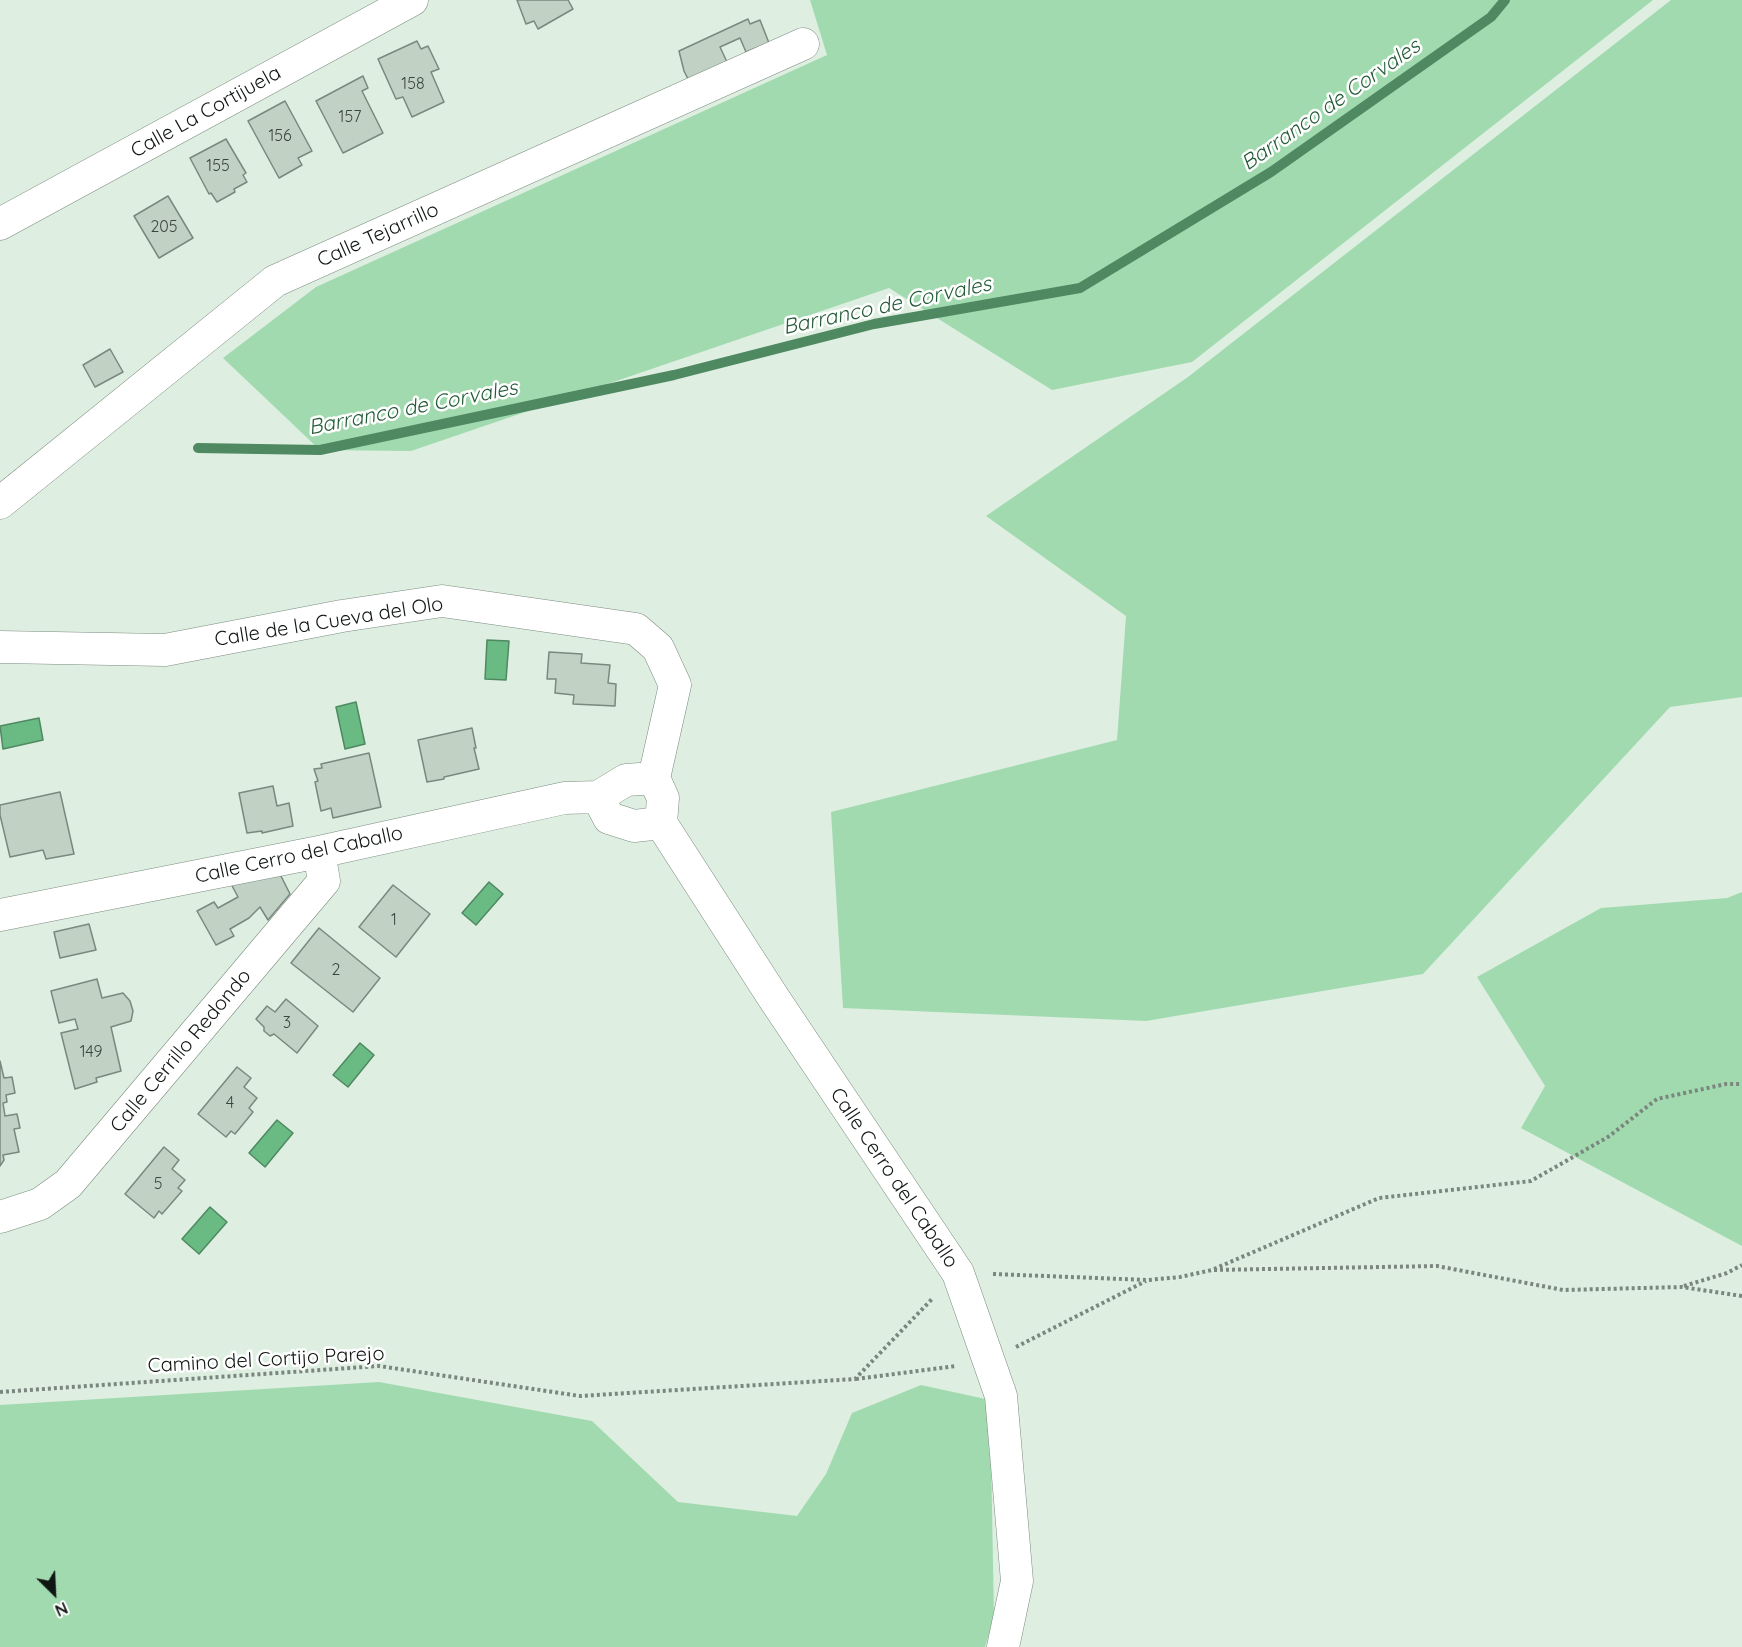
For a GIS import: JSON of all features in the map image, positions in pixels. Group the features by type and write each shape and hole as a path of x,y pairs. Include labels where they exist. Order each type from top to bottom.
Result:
{"street":[{"name":"Calle La Cortijuela","path":"0,224 412,0"},
{"name":"Calle Tejarrillo","path":"0,503 274,282 803,44"},
{"name":"Calle de la Cueva del Olo","path":"0,646 165,650 342,616 442,601 636,629 658,648 675,685 654,778"},
{"name":"Calle Cerro del Caballo","path":"0,915 319,852 564,798 598,797 626,780 654,778"},
{"path":"598,797 609,818 634,826 661,823 663,798 654,778"},
{"name":"Calle Cerro del Caballo","path":"661,823 773,997 958,1273 1001,1396 1017,1581 1003,1647"},
{"name":"Calle Cerrillo Redondo","path":"0,1217 40,1204 68,1184 324,881 319,852"}],"path":[{"path":"855,1379 958,1273 1148,1281 1212,1270 1379,1198 1531,1181 1608,1137 1657,1100 1726,1084 1742,1084"},
{"path":"1682,1287 1727,1274 1742,1265"},
{"path":"1212,1270 1437,1266 1563,1290 1682,1287 1742,1296"},
{"name":"Camino del Cortijo Parejo","path":"0,1392 379,1366 580,1396 855,1379 989,1361 1148,1281"}],"shaded area":[{"path":"810,0 1653,0 1192,362 1052,390 889,288 411,451 320,450 223,358 316,287 827,55"},
{"path":"1671,0 1742,0 1742,697 1670,707 1423,974 1146,1021 843,1008 831,812 1117,740 1126,616 986,516 1188,377"},
{"path":"487,640 509,641 506,680 485,679"},
{"path":"356,702 365,744 345,749 336,707"},
{"path":"39,718 43,740 3,749 0,726"},
{"path":"489,882 503,894 476,925 462,913"},
{"path":"1742,892 1742,1246 1521,1128 1545,1086 1477,977 1601,908 1727,898"},
{"path":"360,1043 374,1055 348,1087 333,1075"},
{"path":"277,1120 293,1133 265,1167 249,1153"},
{"path":"210,1207 227,1222 199,1254 182,1239"},
{"path":"379,1382 592,1421 678,1502 797,1516 826,1474 852,1413 921,1385 990,1400 994,1617 985,1647 0,1647 0,1405"}],"building":[{"path":"517,0 568,0 573,9 538,29 534,21 526,24"},
{"path":"748,19 750,24 760,20 769,43 746,52 740,38 720,47 727,62 688,79 679,51"},
{"path":"417,41 421,49 428,46 439,69 431,72 444,102 412,117 403,97 396,99 378,59"},
{"path":"363,76 368,88 362,91 383,133 343,153 316,101"},
{"path":"285,101 312,151 298,158 302,165 279,178 248,121"},
{"path":"226,139 246,173 243,175 247,182 217,202 211,193 209,194 190,158"},
{"path":"168,196 193,238 159,258 134,216"},
{"path":"110,349 123,372 95,387 83,365"},
{"path":"549,652 582,654 581,663 610,665 608,683 616,684 615,706 573,704 574,695 555,693 556,679 547,679"},
{"path":"472,728 479,769 427,782 418,740"},
{"path":"369,753 381,807 333,818 331,808 321,811 315,782 318,781 314,769 322,768 321,764"},
{"path":"273,786 277,806 289,803 293,826 262,833 262,831 247,833 239,793"},
{"path":"60,792 74,854 46,859 43,850 10,857 0,815 0,805"},
{"path":"279,872 290,894 268,920 260,907 249,918 230,929 234,936 216,945 197,911 214,902 218,908 238,897 230,882"},
{"path":"393,885 430,914 396,957 359,927"},
{"path":"89,924 96,950 60,958 54,932"},
{"path":"319,928 380,978 353,1012 291,963"},
{"path":"97,979 102,998 123,993 130,1001 133,1011 131,1021 111,1027 121,1071 96,1078 97,1082 75,1089 61,1033 78,1029 75,1019 59,1023 51,991"},
{"path":"286,999 318,1026 297,1053 274,1034 270,1036 256,1019 267,1006 275,1012"},
{"path":"0,1061 4,1078 12,1077 15,1093 6,1095 7,1102 3,1103 5,1116 17,1114 20,1128 14,1129 19,1152 3,1155 4,1160 0,1166"},
{"path":"237,1067 251,1078 244,1087 257,1098 249,1108 253,1112 235,1134 231,1131 226,1137 198,1114"},
{"path":"164,1147 179,1160 172,1169 185,1180 178,1188 182,1191 162,1214 159,1211 154,1218 125,1194"}],"waterway":[{"name":"Barranco de Corvales","path":"198,448 320,450 674,375 874,324 1080,288 1271,172 1491,17 1505,0"}]}
